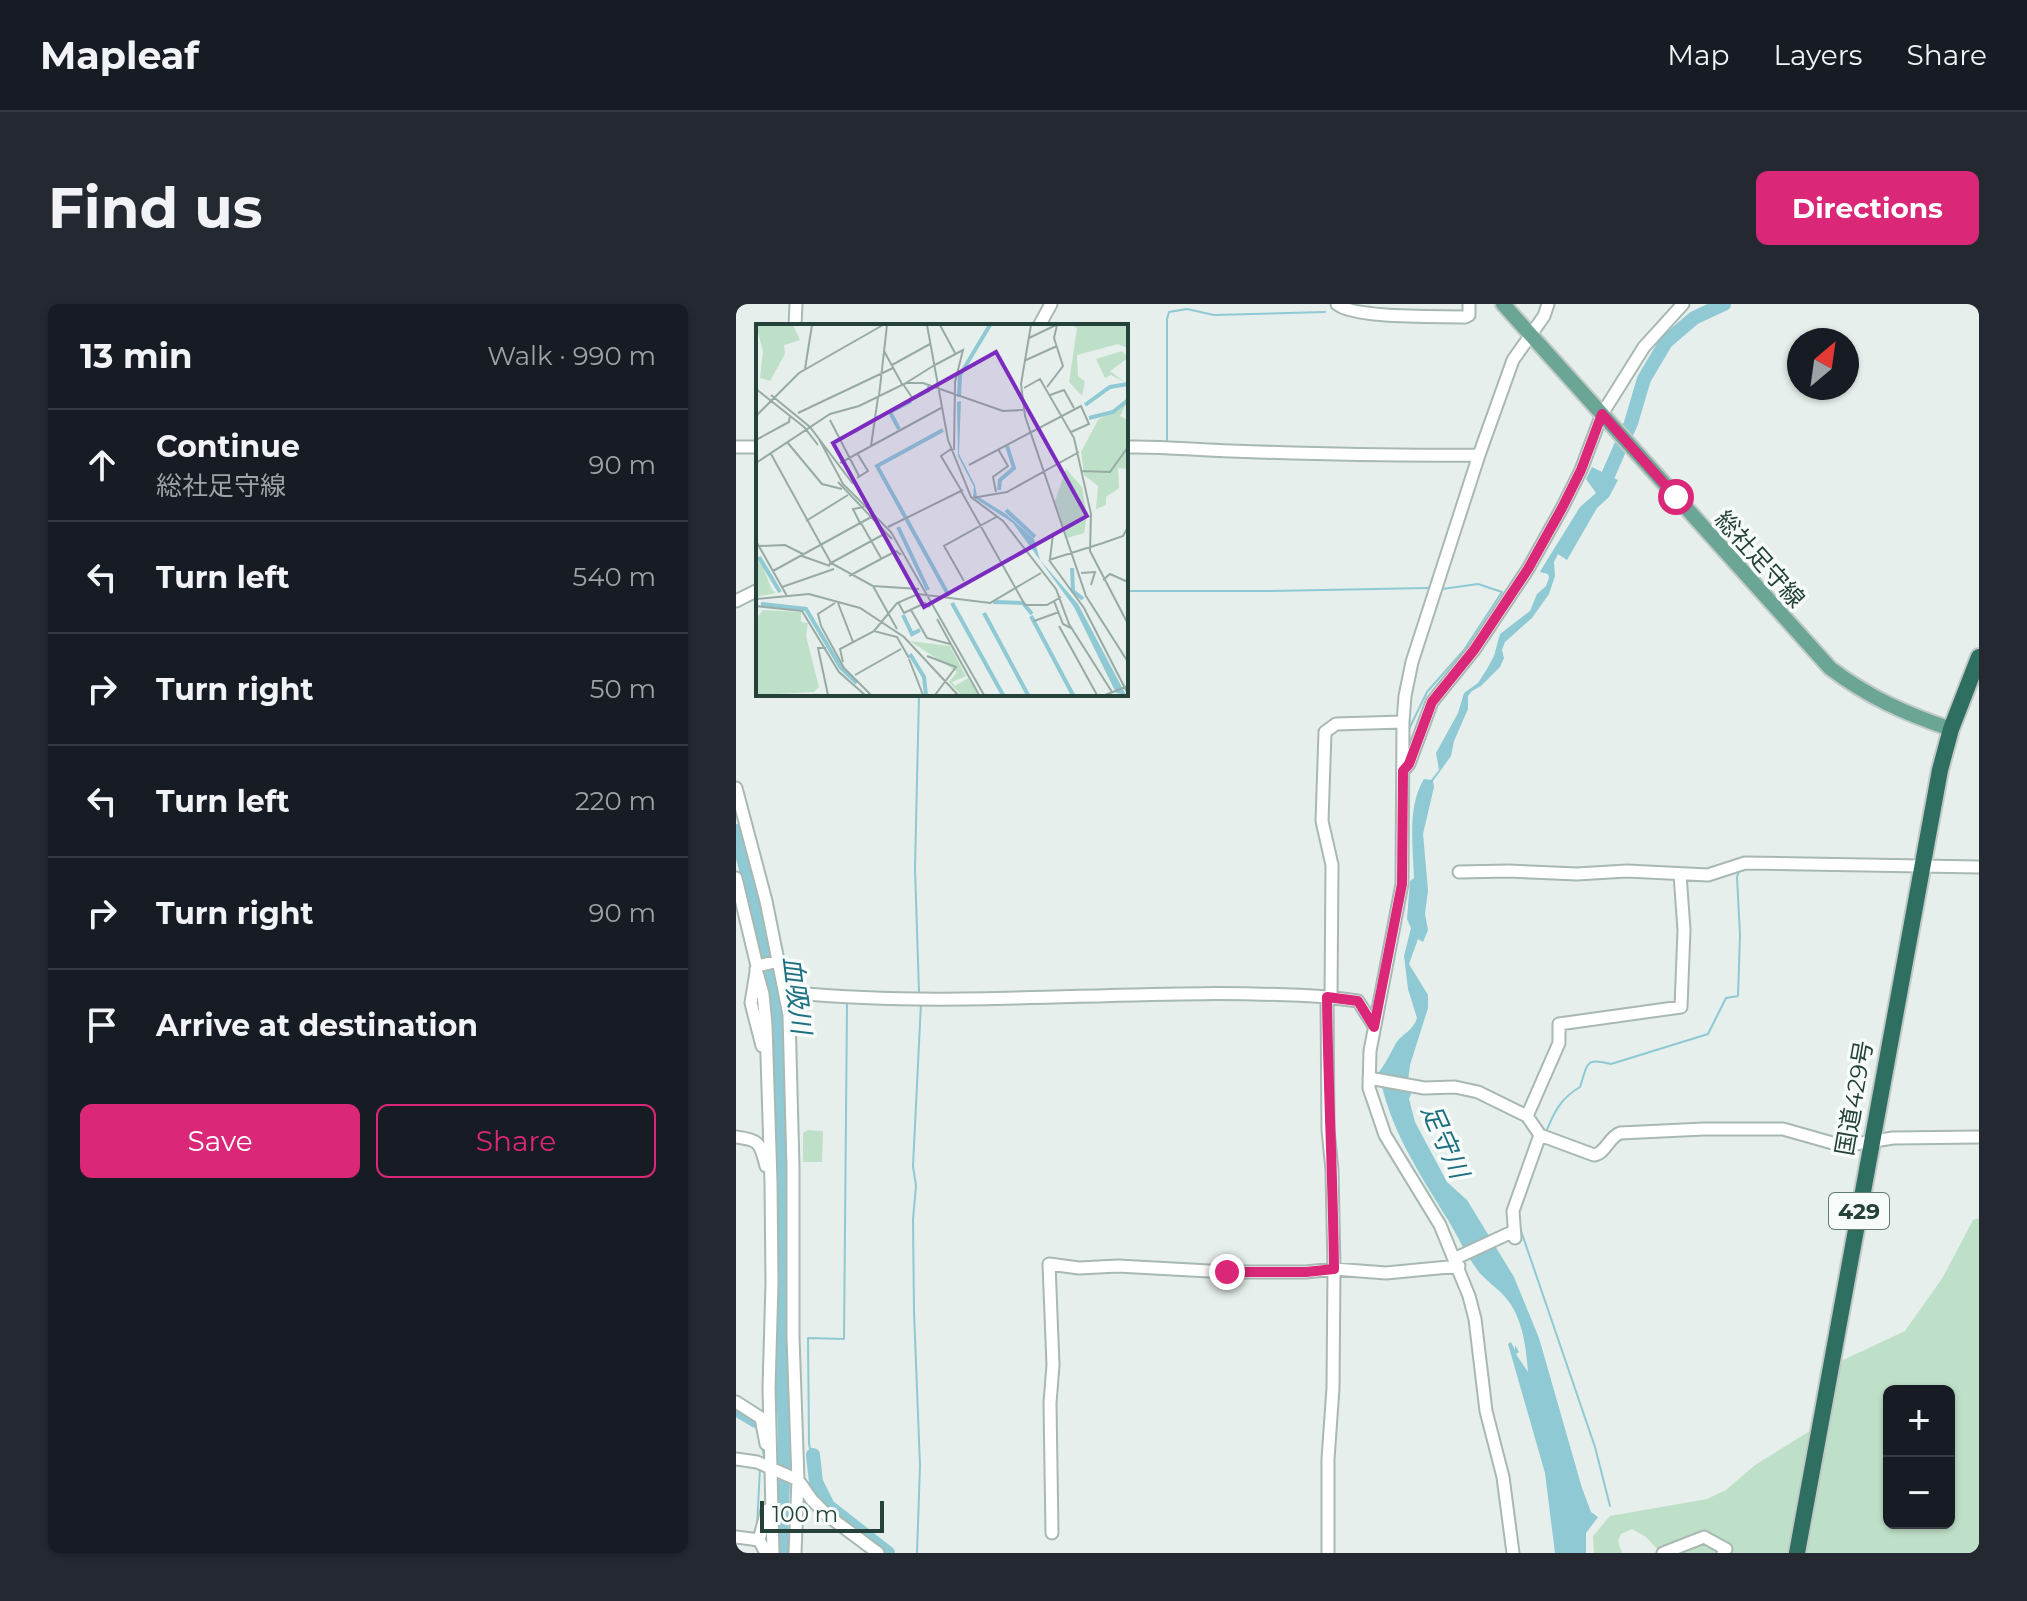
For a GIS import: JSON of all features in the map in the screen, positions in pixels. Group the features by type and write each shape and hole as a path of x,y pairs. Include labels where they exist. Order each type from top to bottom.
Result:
{"highway":[{"name":"国道429号","path":"1797,1553 1920,868 1951,729 1979,657"}],"main road":[{"name":"総社足守線","path":"1503,304 1830,668 1886,705 1951,729"}],"street":[{"path":"795,324 796,304"},
{"path":"1040,324 1051,304"},
{"path":"1337,304 1347,310 1393,315 1465,317 1469,315 1469,304"},
{"path":"1513,1553 1503,1477 1486,1411 1475,1319 1458,1260 1385,1135 1372,1101 1371,1078 1374,1027 1402,884 1403,722 1412,662 1513,360 1544,316 1548,304"},
{"path":"1403,771 1409,764 1432,702 1474,650 1528,569 1581,470 1604,417 1644,347 1683,304"},
{"path":"1128,447 1407,456 1479,455"},
{"path":"736,601 756,591"},
{"path":"1328,1553 1328,1459 1336,1269 1328,1130 1332,865 1322,821 1325,732 1336,724 1403,722"},
{"path":"736,788 756,861 789,1015 795,1553"},
{"path":"1459,872 1716,874 1745,863 1979,867"},
{"path":"1920,868 1979,874"},
{"path":"1527,1116 1559,1043 1559,1024 1681,1007 1684,930 1680,874"},
{"path":"736,878 763,994 767,1058 771,1182 769,1388 774,1469 773,1553"},
{"path":"777,962 797,993 849,998 1047,999 1130,993 1332,998 1358,1001 1374,1027"},
{"path":"758,967 777,962"},
{"path":"758,967 751,1003 767,1058"},
{"path":"736,1002 751,1003"},
{"path":"1371,1078 1478,1092 1527,1116 1543,1136 1594,1155 1620,1133 1704,1129 1783,1129 1843,1146 1893,1138 1979,1137"},
{"path":"1052,1533 1050,1429 1053,1365 1049,1264 1079,1268 1118,1266 1238,1272 1336,1269 1386,1273 1458,1260 1512,1234 1513,1211 1543,1136"},
{"path":"736,1137 751,1139 760,1145 771,1182"},
{"path":"736,1402 761,1418 774,1469"},
{"path":"736,1459 757,1462 795,1479 818,1507 878,1553"},
{"path":"766,1553 759,1540 772,1495"},
{"path":"736,1537 759,1540"},
{"path":"1663,1553 1704,1537 1726,1549 1723,1553"}],"green space":[{"path":"808,1130 823,1131 822,1162 803,1162 803,1133"},
{"path":"1979,1218 1979,1553 1806,1553 1841,1361 1905,1331 1943,1277 1973,1220"},
{"path":"1813,1429 1790,1553 1661,1553 1646,1537 1632,1529 1621,1534 1618,1541 1622,1553 1594,1553 1593,1536 1610,1516 1707,1499 1726,1490 1755,1465"}],"water":[{"path":"1592,467 1618,480 1609,497 1597,508 1567,560 1558,554 1549,594 1532,618 1505,642 1500,667 1468,696 1468,709 1451,756 1433,781 1423,834 1428,930 1423,942 1418,939 1409,964 1428,995 1428,1008 1408,1081 1415,1122 1447,1182 1467,1200 1514,1277 1539,1338 1582,1488 1591,1512 1598,1517 1586,1533 1586,1553 1555,1553 1545,1473 1508,1344 1511,1342 1515,1350 1515,1345 1519,1352 1516,1354 1528,1372 1520,1324 1506,1298 1472,1262 1416,1167 1397,1130 1379,1072 1396,1043 1417,1018 1408,989 1404,956 1411,928 1407,919 1410,881 1414,878 1413,814 1419,790 1424,779 1431,780 1439,770 1436,753 1458,713 1464,693 1478,683 1487,669 1500,634 1530,611 1537,594 1549,578 1541,570 1580,507 1596,493 1586,479"}],"waterway":[{"name":"足守川","path":"1602,489 1631,423 1644,379 1666,342 1694,318 1724,304"},
{"path":"1167,444 1169,312 1187,309 1214,315 1325,312"},
{"path":"1409,729 1427,692 1464,650 1502,592 1478,584 1442,589"},
{"path":"1128,591 1428,588"},
{"path":"919,696 915,868 919,992"},
{"path":"1379,728 1397,729"},
{"name":"血吸川","path":"736,831 766,946 780,1030 781,1381 785,1424 782,1553"},
{"path":"1546,1132 1559,1106 1580,1087 1589,1064 1596,1061 1611,1064 1708,1034 1726,998 1738,996 1739,871"},
{"path":"1337,974 1337,992"},
{"path":"917,1553 920,1466 914,1312 913,1219 916,1186 913,1166 921,1003"},
{"path":"813,1467 809,1443 808,1338 844,1339 847,1004"},
{"path":"1519,1225 1595,1447 1610,1506"},
{"path":"736,1409 756,1421"},
{"path":"762,1446 764,1456"},
{"path":"813,1455 816,1482 828,1506 888,1553"},
{"path":"757,1526 760,1468"}],"route":[{"path":"1227,1272 1316,1272 1334,1269 1328,1130 1327,997 1358,1001 1374,1027 1402,884 1403,771 1409,764 1432,702 1474,650 1528,569 1581,470 1602,414 1676,497"}]}
